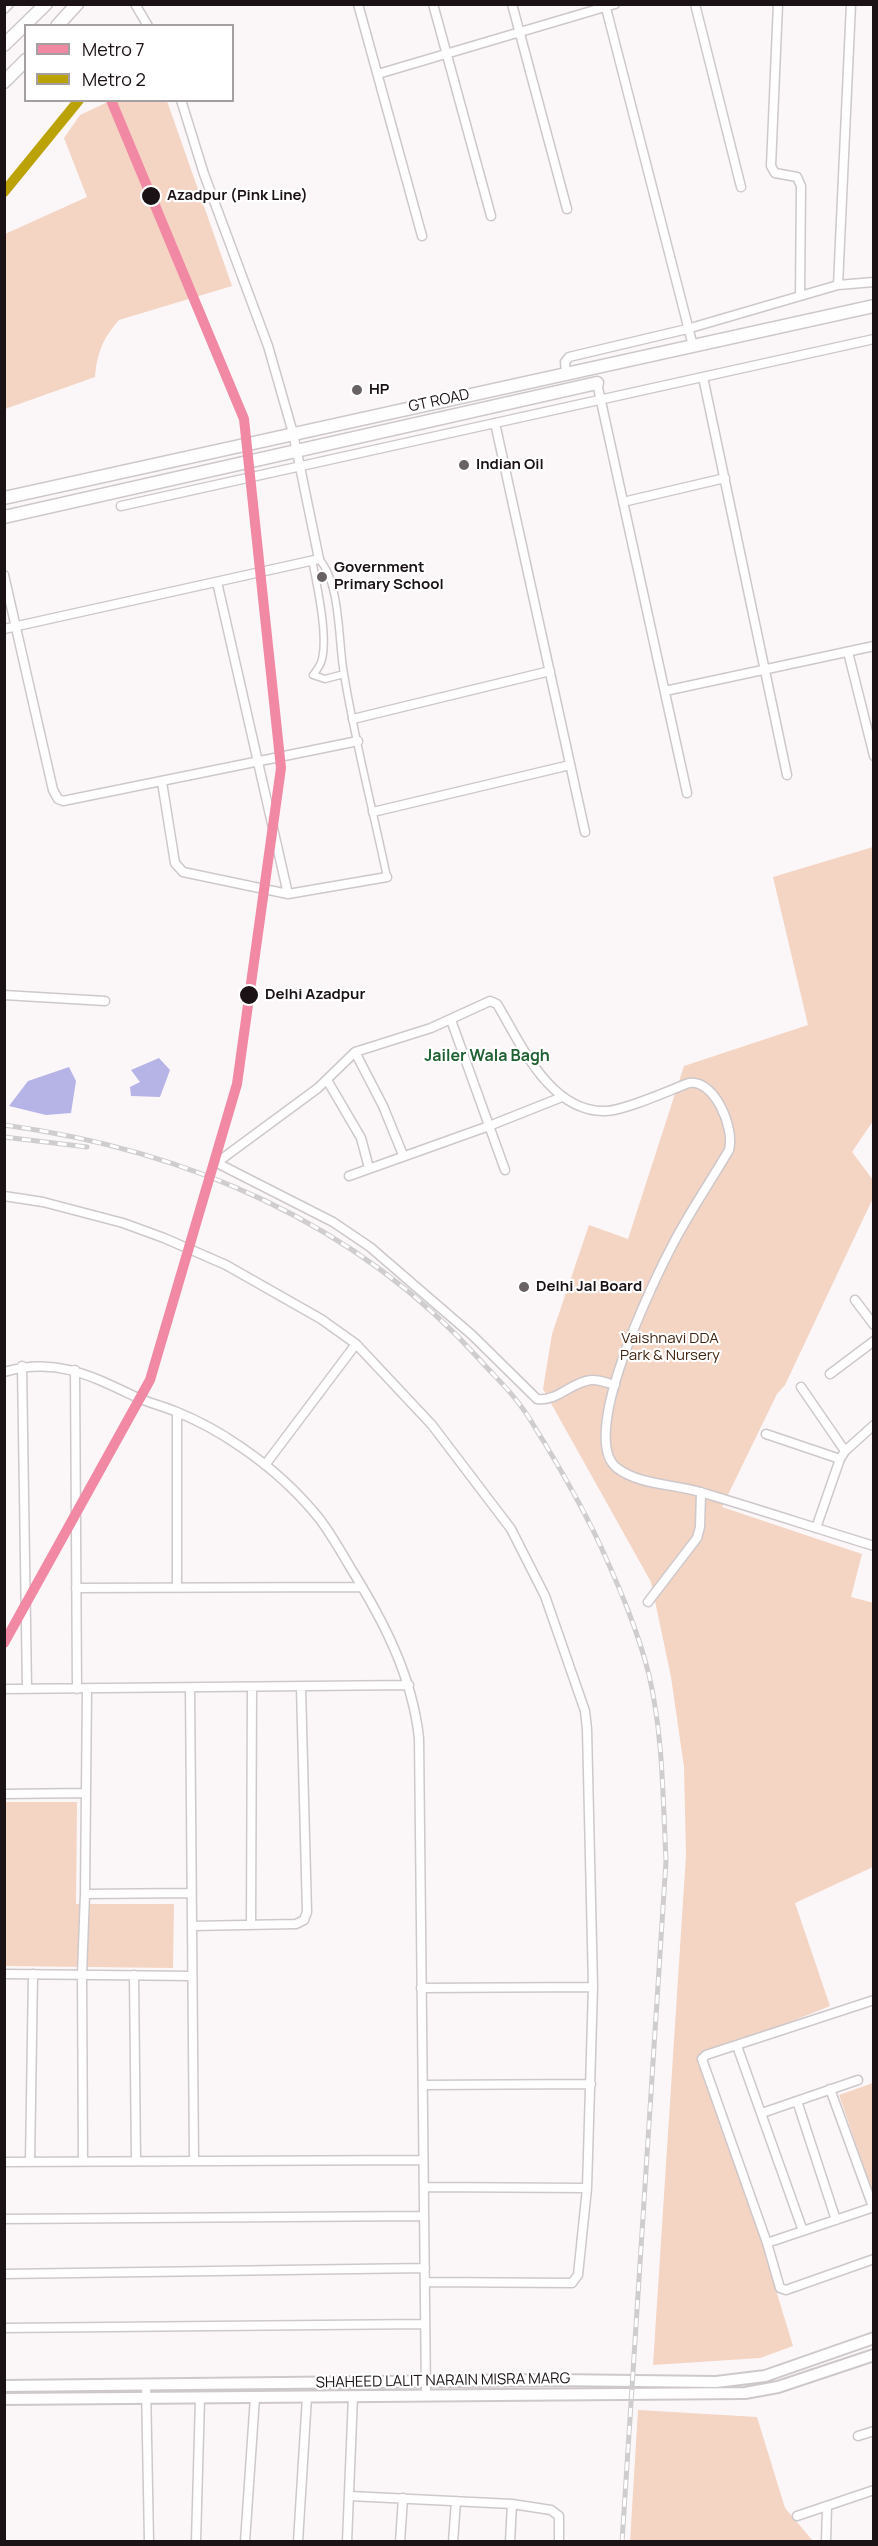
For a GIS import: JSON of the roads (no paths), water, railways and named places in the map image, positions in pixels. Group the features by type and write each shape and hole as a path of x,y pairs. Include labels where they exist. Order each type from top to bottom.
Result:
{"main road":[{"path":"26,24 46,4"},
{"path":"59,24 77,4"},
{"path":"4,45 24,25"},
{"path":"4,82 24,62"},
{"name":"GT ROAD","path":"4,498 873,306"},
{"name":"GT ROAD","path":"4,517 597,383"}],"street":[{"path":"4,9 9,4"},
{"path":"135,4 147,24"},
{"path":"358,4 422,236"},
{"path":"433,4 491,216"},
{"path":"512,4 567,209"},
{"path":"695,4 741,187"},
{"path":"778,4 771,166 774,173 797,177 801,186 800,296"},
{"path":"838,285 851,4"},
{"path":"378,74 608,5 693,346"},
{"path":"182,102 204,174 268,346 297,452 315,560 324,650 322,662 313,675 325,679 344,674"},
{"path":"566,373 565,362 569,357 687,329 838,285 873,282"},
{"path":"121,506 873,339"},
{"path":"703,376 787,775"},
{"path":"597,383 687,793"},
{"path":"495,423 585,832"},
{"path":"623,502 724,478"},
{"path":"4,629 315,560 327,568 334,598 344,674 387,877 288,894 179,869 175,863 162,782"},
{"path":"4,574 55,796 63,801 358,741"},
{"path":"218,582 288,894"},
{"path":"665,691 873,646"},
{"path":"848,652 873,756"},
{"path":"353,719 550,671"},
{"path":"373,812 570,765"},
{"path":"4,995 105,1001"},
{"path":"615,1385 590,1380 574,1385 549,1400 537,1399 472,1335 370,1247 333,1222 219,1164 221,1159 327,1080 355,1052 451,1020 486,1001 494,1001 546,1081 562,1097 584,1108 606,1111 689,1083 700,1083 715,1094 731,1138 729,1150 675,1241 652,1287 627,1347 615,1385 604,1444 615,1468 637,1478 701,1492 873,1546"},
{"path":"451,1020 506,1170"},
{"path":"355,1052 387,1115 403,1155"},
{"path":"327,1080 361,1138 369,1168"},
{"path":"349,1176 489,1126 562,1097"},
{"path":"4,1196 43,1202 123,1223 164,1238 226,1265 321,1319 356,1344 432,1425 511,1529 551,1611 585,1712 587,1729 593,1987 586,2188 579,2275 572,2283 425,2282"},
{"path":"855,1300 870,1313 873,1326"},
{"path":"830,1374 873,1341"},
{"path":"264,1465 356,1344"},
{"path":"22,1366 27,1689"},
{"path":"4,1372 22,1366 75,1370 93,1376 135,1397 177,1412 215,1430 264,1465 288,1485 320,1520 384,1625 409,1685 416,1712 419,1738 426,2396"},
{"path":"75,1370 77,1689"},
{"path":"801,1387 842,1455"},
{"path":"177,1412 177,1587"},
{"path":"816,1528 842,1455 873,1425"},
{"path":"766,1434 842,1455"},
{"path":"648,1602 697,1538 700,1527 701,1492"},
{"path":"76,1588 362,1587"},
{"path":"4,1689 301,1688 409,1685"},
{"path":"190,1688 194,2161"},
{"path":"251,1925 252,1688"},
{"path":"192,1926 300,1924 307,1912 301,1688"},
{"path":"84,2161 82,1974 87,1689"},
{"path":"4,1794 86,1793"},
{"path":"85,1894 191,1893"},
{"path":"4,1974 192,1976"},
{"path":"30,2162 33,1974"},
{"path":"134,1975 136,2161"},
{"path":"422,1988 593,1987"},
{"path":"873,2000 706,2055 702,2063 766,2242 778,2285 782,2290 873,2259"},
{"path":"737,2046 803,2231"},
{"path":"762,2113 858,2080"},
{"path":"423,2085 591,2084"},
{"path":"766,2242 873,2207 830,2089"},
{"path":"797,2100 836,2220"},
{"path":"4,2162 423,2160"},
{"path":"424,2187 586,2188"},
{"path":"4,2219 424,2217"},
{"path":"4,2274 425,2268"},
{"path":"4,2328 425,2324"},
{"name":"SHAHEED LALIT NARAIN MISRA MARG","path":"4,2386 556,2379 716,2382 747,2380 777,2373 873,2338"},
{"name":"SHAHEED LALIT NARAIN MISRA MARG","path":"4,2399 745,2392 778,2386 873,2355"},
{"path":"146,2385 149,2541"},
{"path":"347,2541 353,2396"},
{"path":"245,2541 255,2397"},
{"path":"298,2541 307,2397"},
{"path":"196,2541 200,2398"},
{"path":"858,2436 873,2431"},
{"path":"797,2516 873,2490"},
{"path":"350,2496 512,2504 555,2512 560,2525 559,2541"},
{"path":"400,2541 403,2498"},
{"path":"453,2541 456,2501"},
{"path":"510,2541 512,2504"},
{"path":"826,2541 827,2506"}],"water":[{"path":"159,1058 170,1070 160,1097 131,1096 130,1087 140,1082 131,1070"},
{"path":"69,1067 76,1081 71,1113 46,1115 9,1106 28,1081"}],"railway":[{"path":"4,1125 72,1137 138,1153 202,1174 264,1200 323,1232 379,1269 431,1311 516,1399 552,1455 595,1533 640,1642 654,1697 662,1768 666,1861 622,2542"},
{"path":"4,1137 87,1147"}],"metro line":[{"name":"2","path":"4,192 77,102"},
{"name":"7","path":"4,1643 150,1380 237,1084 281,768 244,419 112,102"}],"place":[{"name":"Azadpur (Pink Line)","path":"151,196"},
{"name":"HP","path":"357,390"},
{"name":"Indian Oil","path":"464,465"},
{"name":"Government Primary School","path":"322,577"},
{"name":"Delhi Azadpur","path":"249,995"},
{"name":"Delhi Jal Board","path":"524,1287"}],"district":[{"name":"Jailer Wala Bagh","path":"487,1057"}],"park label":[{"name":"Vaishnavi DDA Park & Nursery","path":"670,1348"}]}
